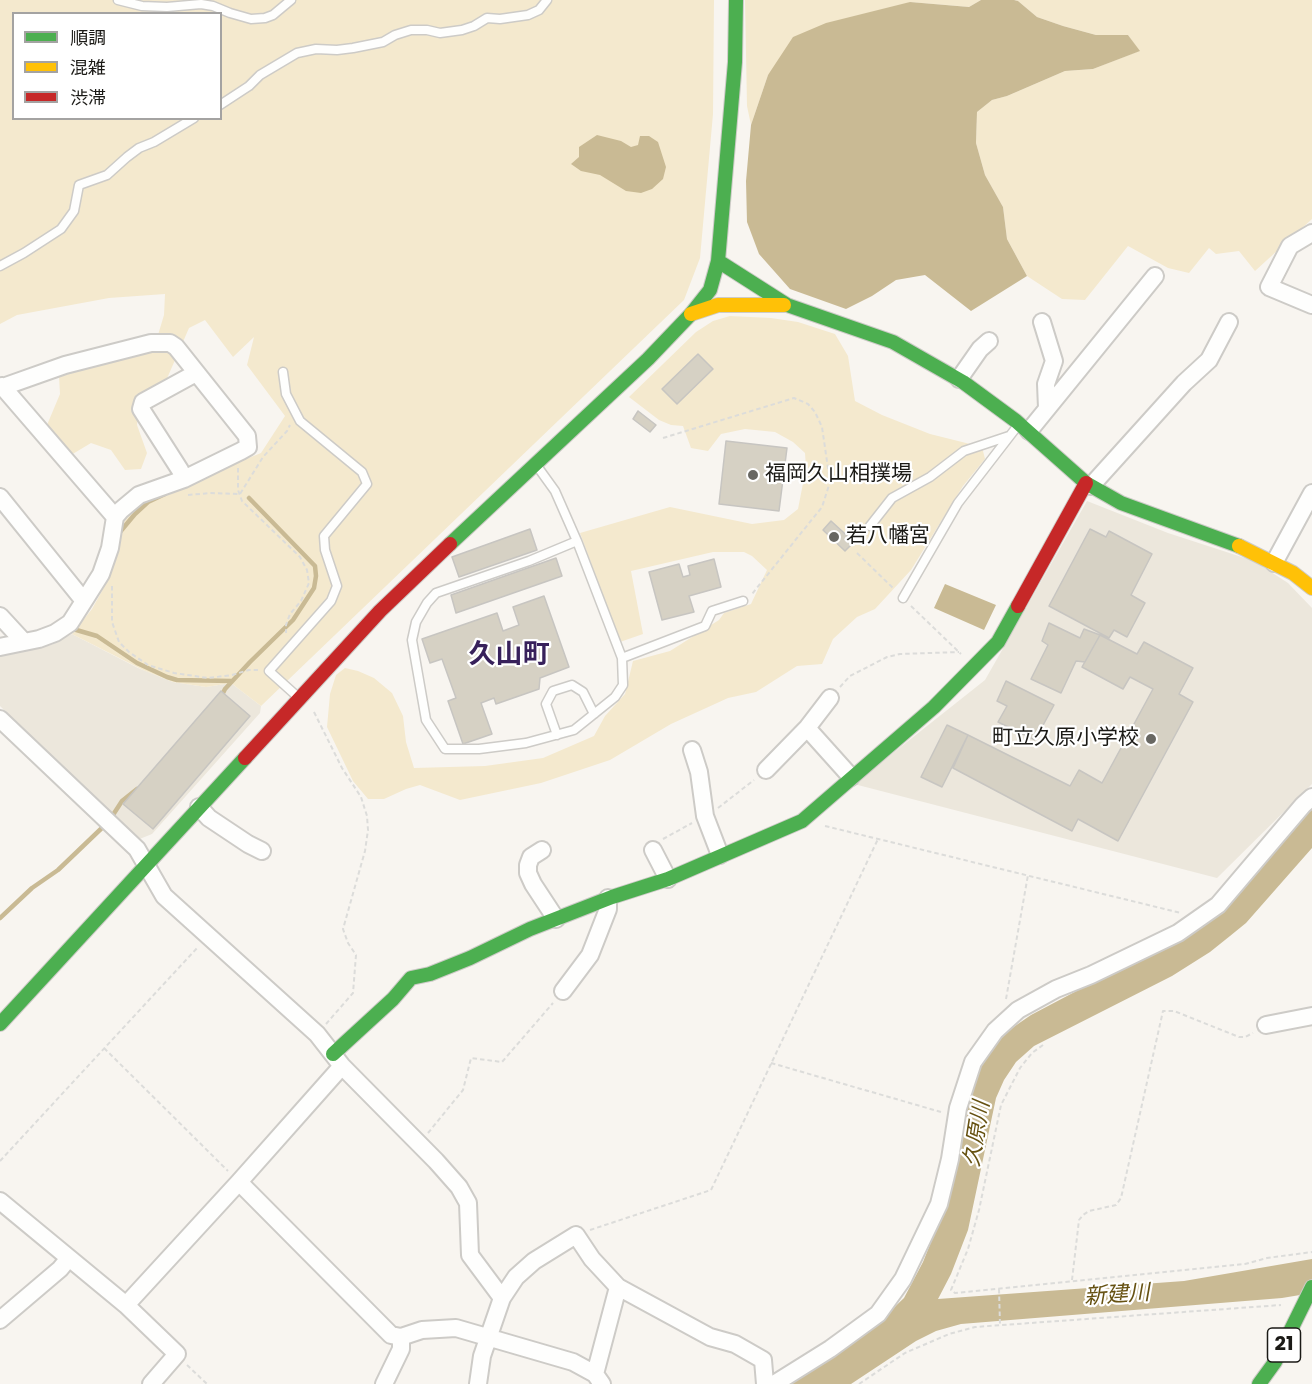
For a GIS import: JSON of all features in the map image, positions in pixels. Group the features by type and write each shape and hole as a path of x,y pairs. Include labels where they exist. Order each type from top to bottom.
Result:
{"street":[{"path":"0,1024 380,612 430,562 648,359 691,314 710,290 718,261 735,62 736,0"},
{"path":"1312,233 1290,246 1269,287 1312,305"},
{"path":"718,261 787,305 893,342 959,379 1024,427 1088,485 1121,503 1247,549 1293,573 1312,588"},
{"path":"1024,427 1047,408 1155,276"},
{"path":"691,314 718,306 787,305"},
{"path":"1042,322 1054,361 1046,384 1047,408"},
{"path":"126,1305 239,1182 337,1060 411,978 430,974 470,958 608,898 668,879 801,821 934,707 998,642 1088,485 1184,383 1209,360 1229,322"},
{"path":"959,379 980,349 989,341"},
{"path":"0,647 39,639 70,623 104,566 116,517 139,495 184,478 248,447 247,436 176,347 170,343 151,343 65,365 1,386 116,517"},
{"path":"184,478 141,409 143,402 196,373"},
{"path":"1274,563 1312,493"},
{"path":"0,497 84,601"},
{"path":"0,616 24,642"},
{"path":"766,770 807,728 830,698"},
{"path":"0,719 137,849 164,896 317,1034 337,1060 459,1187 468,1203 470,1256 502,1298"},
{"path":"807,728 851,777"},
{"path":"693,750 699,772 705,816 720,855"},
{"path":"774,1384 830,1349 878,1314 903,1279 939,1204 950,1159 956,1116 973,1062 995,1031 1018,1010 1056,988 1090,975 1178,933 1218,905 1312,797"},
{"path":"199,807 209,818 262,851"},
{"path":"542,850 531,857 528,873 556,919"},
{"path":"653,850 668,879"},
{"path":"563,991 590,955 608,909 608,898"},
{"path":"1266,1025 1312,1016"},
{"path":"239,1182 392,1335 401,1337 422,1330 456,1328 573,1362 599,1379 618,1287"},
{"path":"0,1201 126,1305 177,1354 151,1384"},
{"path":"478,1384 482,1356 502,1298 516,1277 534,1261 576,1235 592,1260 618,1287 710,1337 735,1344 763,1360 765,1384"},
{"path":"0,1320 60,1269 69,1258"},
{"name":"21","path":"1259,1384 1275,1362 1312,1287"},
{"path":"384,1384 401,1349 401,1337"}],"lane":[{"path":"118,0 142,6 167,7 201,4 251,19 273,15 291,0"},
{"path":"222,104 242,91 260,75 297,53 316,49 338,51 383,42 411,30 440,33 462,30 487,18 500,19 528,15 539,10 547,0"},
{"path":"0,266 61,229 74,211 79,185 107,175 139,148 154,142 191,120"},
{"path":"283,372 286,394 300,421 362,472 367,484 324,536 325,550 338,586 331,601 269,671 302,695"},
{"path":"870,526 892,498 930,477 964,451 1009,436 1024,427"},
{"path":"903,598 958,503 1009,436"},
{"path":"536,465 555,491 577,541 621,658 622,685 615,697 574,730 526,743 479,750 445,748 426,720 412,640 416,622 436,593 529,561 577,541"},
{"path":"621,658 705,626 712,611 743,601"},
{"path":"557,735 546,704 553,691 572,685 583,692 594,714"}],"path":[{"path":"663,438 794,398 808,404 815,412 822,427 830,482 822,507 751,596 743,601"},
{"path":"240,494 262,457 287,431 296,413"},
{"path":"241,451 237,478 242,501 300,557 307,570 309,583 286,625 287,638 293,644"},
{"path":"187,495 240,494"},
{"path":"857,553 974,667"},
{"path":"112,582 112,622 119,642 148,665 174,674 208,678 249,670 269,671"},
{"path":"830,698 850,676 887,657 900,654 959,652"},
{"path":"302,695 342,768 361,797 367,816 368,830 365,851 343,929 356,955 353,993 317,1034"},
{"path":"801,821 1200,917"},
{"path":"576,1235 615,1220 711,1190 878,839"},
{"path":"1001,1025 1028,875"},
{"path":"0,1161 208,936"},
{"path":"419,1144 463,1090 471,1058 502,1062 563,991"},
{"path":"1071,1281 1079,1220 1089,1211 1116,1205 1121,1198 1163,1011 1174,1011 1239,1037 1250,1035 1266,1025"},
{"path":"1043,1045 1032,1053 1020,1068 1001,1105 988,1172 968,1249 951,1290 955,1293 1245,1264 1267,1258 1312,1252"},
{"path":"104,1048 239,1182"},
{"path":"771,1063 956,1116"},
{"path":"999,1288 1000,1325"},
{"path":"859,1384 905,1353 949,1334 975,1327 1305,1303"},
{"path":"177,1354 207,1384"}],"shaded area":[{"path":"0,0 714,0 713,114 700,258 684,300 261,706 231,683 206,687 173,682 143,670 72,634 92,609 103,589 117,521 145,500 261,453 285,416 247,365 254,337 233,357 205,320 189,328 165,383 139,402 137,425 147,453 141,469 125,470 111,450 91,443 71,455 47,425 60,394 59,376 158,335 164,315 165,294 109,298 17,315 0,324"},
{"path":"745,0 981,0 969,7 910,2 768,75 751,125 747,106"},
{"path":"1014,0 1312,0 1312,219 1255,271 1239,251 1216,254 1209,248 1189,273 1168,268 1128,246 1085,300 1062,299 1027,276 1007,239 1003,207 985,175 976,143 977,112 992,100 1007,96 1065,71 1093,69 1139,51 1128,35 1096,35 1063,26 1037,17"},
{"path":"730,316 798,322 835,334 848,356 855,401 882,415 930,434 982,447 985,459 963,486 911,570 875,609 857,617 833,639 822,664 797,666 756,692 728,698 671,724 610,760 541,783 460,800 420,785 384,799 368,799 353,781 327,727 330,694 336,675 345,668 374,678 392,693 403,716 406,742 414,768 485,766 543,758 594,736 605,716 625,694 633,661 670,651 719,620 724,613 751,604 767,570 744,552 713,552 631,571 643,634 620,642 580,533 670,507 752,524 784,520 798,509 806,468 805,453 793,442 775,432 745,429 721,434 708,451 691,448 683,426 671,425 659,420 629,397 696,332 713,321"},
{"path":"1087,501 1168,533 1254,561 1288,583 1312,608 1312,784 1217,878 854,784 985,680"},
{"path":"72,634 138,668 173,682 206,687 231,683 261,706 260,713 152,834 137,840 0,706 0,652 28,650 51,645"}],"water":[{"path":"981,0 1014,0 1037,17 1063,26 1096,35 1128,35 1140,51 1093,69 1065,71 1007,96 992,100 977,112 976,143 985,175 1003,207 1007,239 1027,276 971,311 925,275 896,280 846,309 790,289 759,254 747,222 746,181 751,125 768,75 793,37 826,23 910,2 969,7"},
{"path":"597,135 621,141 631,147 638,145 640,136 649,136 658,142 666,167 663,179 652,189 641,193 626,191 600,175 581,171 571,164 579,157 579,147"},
{"path":"945,584 996,605 984,630 934,608"},
{"path":"1312,809 1312,848 1246,923 1210,952 1172,976 1034,1046 1016,1062 996,1098 968,1230 951,1274 938,1299 1184,1281 1312,1259 1312,1293 1282,1298 961,1324 936,1331 916,1341 851,1384 786,1384 881,1320 904,1298 923,1262 945,1207 971,1087 999,1037 1031,1015 1215,918"}],"building":[{"path":"698,354 713,369 677,404 662,389"},
{"path":"638,411 656,425 650,432 633,419"},
{"path":"726,441 787,448 779,511 719,504"},
{"path":"831,521 854,542 845,551 823,530"},
{"path":"530,529 537,550 459,577 452,557"},
{"path":"1090,529 1106,537 1109,531 1152,554 1131,595 1145,603 1127,637 1114,630 1109,638 1049,606"},
{"path":"556,558 562,576 456,613 451,595"},
{"path":"714,559 721,587 689,596 694,612 662,620 649,572 679,564 683,577 690,575 688,566"},
{"path":"544,596 569,667 540,678 539,689 496,704 494,698 481,703 492,734 463,744 448,701 456,698 442,659 430,663 422,639 497,613 503,631 519,625 513,607"},
{"path":"1049,623 1080,638 1084,629 1100,635 1085,662 1076,661 1061,693 1031,679 1048,645 1042,641"},
{"path":"1100,635 1137,654 1144,642 1193,668 1179,694 1193,702 1118,841 1078,819 1072,831 953,768 968,735 1070,786 1079,770 1102,783 1153,689 1130,677 1123,689 1082,667"},
{"path":"1006,681 1054,705 1035,740 998,722 1007,706 997,701"},
{"path":"221,691 250,716 153,829 123,804"},
{"path":"947,725 968,735 942,787 921,777"}],"waterway":[{"path":"120,532 148,502 165,494"},
{"path":"221,697 225,689 250,662 293,620 314,588 316,576 315,566 249,498"},
{"path":"74,627 73,629 97,636 137,663 167,677 177,680 232,681"},
{"path":"111,818 122,801 137,789"},
{"path":"0,918 32,888 58,870 105,825"}],"traffic: fast":[{"path":"450,544 648,359 691,314 710,290 718,261 735,62 736,0"},
{"path":"718,261 787,305 893,342 963,382 1016,421 1086,483 1121,503 1239,546"},
{"path":"333,1054 393,999 411,978 430,974 470,958 530,929 612,897 668,879 802,821 934,707 998,642 1018,606"},
{"path":"0,1024 245,758"},
{"path":"1259,1384 1275,1362 1312,1287"}],"traffic: slow":[{"path":"691,314 718,305 784,305"},
{"path":"1239,546 1293,573 1312,588"}],"traffic: jam":[{"path":"1018,606 1086,483"},
{"path":"245,758 380,611 450,544"}],"place":[{"name":"福岡久山相撲場","path":"753,475"},
{"name":"若八幡宮","path":"834,537"},
{"name":"町立久原小学校","path":"1151,739"}],"district":[{"name":"久山町","path":"509,656"}],"water label":[{"name":"久原川","path":"978,1134"},
{"name":"新建川","path":"1117,1296"}]}
